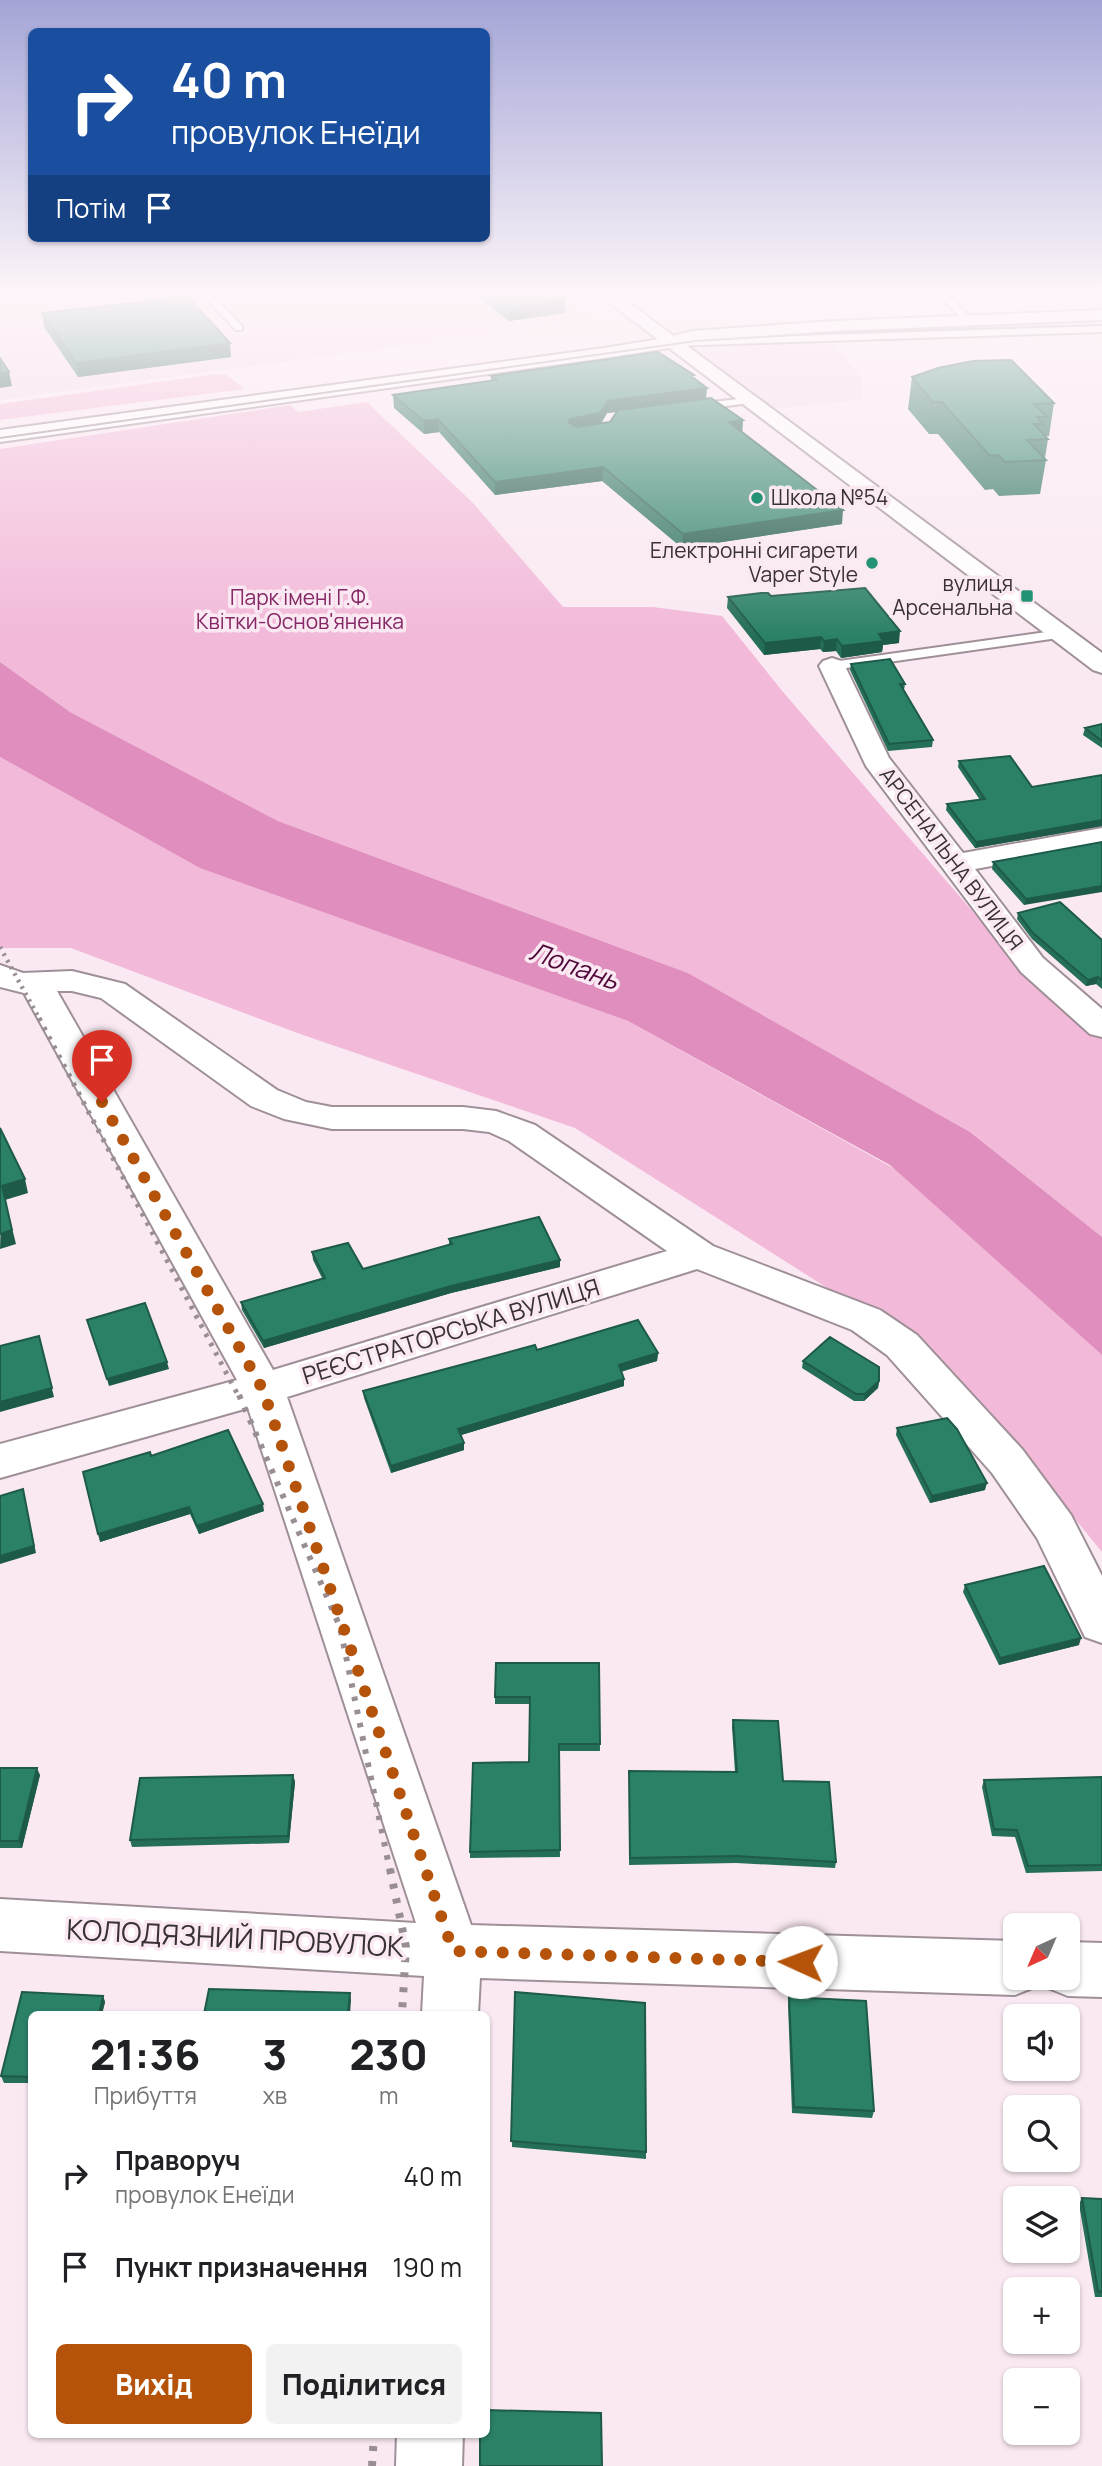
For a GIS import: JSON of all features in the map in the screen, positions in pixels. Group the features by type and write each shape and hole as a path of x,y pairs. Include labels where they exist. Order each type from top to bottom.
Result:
{"street":[{"path":"0,436 215,406"},
{"path":"754,406 1102,665"},
{"name":"АРСЕНАЛЬНА ВУЛИЦЯ","path":"832,666 876,760 1032,965 1102,1027"},
{"path":"954,864 1102,837"},
{"path":"28,980 72,981 113,991 264,1098 297,1111 332,1118 463,1118 496,1122 522,1133 699,1255 866,1320 902,1345 1007,1461 1055,1528 1102,1623"},
{"path":"28,980 263,1390 453,1951 450,2011"},
{"name":"РЕЄСТРАТОРСЬКА ВУЛИЦЯ","path":"0,1461 263,1390 699,1255"},
{"name":"КОЛОДЯЗНИЙ ПРОВУЛОК","path":"0,1925 453,1951 1003,1968"},
{"path":"1080,1969 1102,1970"},
{"path":"429,2466 430,2438"}],"lane":[{"path":"680,409 704,406"},
{"path":"832,666 1061,634"}],"shaded area":[{"path":"762,406 801,406 768,410"}],"green space":[{"path":"0,406 110,406 0,420"},
{"name":"Парк імені Г.Ф. Квітки-Основ'яненка","path":"283,406 291,406 298,412 339,406 371,406 473,503 563,607 653,607 722,616 783,692 974,913 1102,1037 1102,1237 970,1132 688,973 278,821 70,712 0,662 0,449"},
{"path":"0,757 195,865 628,1021 895,1169 1102,1355 1102,1552 970,1390 829,1289 575,1128 303,1035 71,948 0,948"}],"water":[{"name":"Лопань","path":"0,662 70,712 278,821 688,973 970,1132 1102,1237 1102,1355 890,1165 628,1021 200,868 0,757"}],"building":[{"path":"406,406 605,406 600,413 570,419 569,423 577,427 610,422 618,410 648,406 723,406 743,420 729,422 843,510 683,534 603,467 495,482 438,419 424,421"},
{"path":"946,406 1036,406 1047,417 1037,417 1043,424 1034,424 1048,439 1027,440 1046,460 1005,462 998,455 990,456"},
{"path":"865,588 900,631 879,634 883,641 842,646 837,639 824,641 821,637 765,643 728,597 761,593 771,596"},
{"path":"890,659 905,684 900,684 933,740 889,744 851,664"},
{"path":"1102,724 1102,741 1085,728"},
{"path":"1010,756 1032,787 1102,775 1102,820 976,842 947,804 985,799 959,761"},
{"path":"1102,842 1102,886 1026,899 993,862"},
{"path":"1060,902 1102,940 1102,980 1098,977 1088,980 1033,933 1018,913"},
{"path":"0,1128 25,1179 2,1186 12,1230 0,1234"},
{"path":"539,1217 560,1260 451,1286 263,1341 241,1302 325,1278 312,1252 348,1243 363,1269 452,1244 449,1239"},
{"path":"145,1303 167,1362 107,1379 87,1320"},
{"path":"638,1320 658,1353 619,1365 624,1379 458,1429 464,1443 391,1466 363,1391 535,1345 537,1350"},
{"path":"39,1336 52,1388 0,1402 0,1346"},
{"path":"830,1337 879,1367 879,1381 865,1394 856,1394 803,1361"},
{"path":"947,1418 957,1429 987,1483 932,1496 897,1428"},
{"path":"228,1430 263,1504 197,1526 189,1507 98,1534 83,1472 150,1452 151,1456"},
{"path":"23,1489 34,1546 0,1556 0,1496"},
{"path":"1044,1566 1081,1638 1000,1658 965,1585"},
{"path":"496,1663 599,1663 600,1744 559,1744 560,1850 470,1852 473,1763 529,1762 530,1697 495,1697"},
{"path":"733,1720 778,1721 783,1781 829,1782 836,1862 737,1856 630,1858 629,1771 737,1772"},
{"path":"0,1768 37,1768 19,1841 0,1841"},
{"path":"293,1775 288,1836 130,1840 140,1778"},
{"path":"1102,1777 1102,1865 1028,1866 1017,1830 994,1829 984,1780"},
{"path":"209,1989 350,1993 348,2011 205,2011"},
{"path":"22,1992 103,1996 100,2011 28,2011 28,2077 1,2076"},
{"path":"515,1992 645,2003 646,2152 511,2141"},
{"path":"789,1997 866,2001 874,2111 794,2107"},
{"path":"1082,2198 1102,2199 1102,2292 1098,2291"},
{"path":"490,2410 601,2413 602,2466 480,2466 480,2438 490,2438"}],"tram line":[{"path":"0,438 229,406"}],"railway":[{"path":"0,947 40,1020"},
{"path":"39,1018 239,1397"},
{"path":"239,1395 340,1627 390,1871"},
{"path":"390,1869 406,1947 402,2011"},
{"path":"372,2466 374,2438"}],"place":[{"name":"Школа №54","path":"757,498"},
{"name":"Електронні сигарети Vaper Style","path":"872,563"},
{"name":"вулиця Арсенальна","path":"1027,596"}],"route":[{"path":"102,1102 263,1390 453,1951 801,1962"}]}
